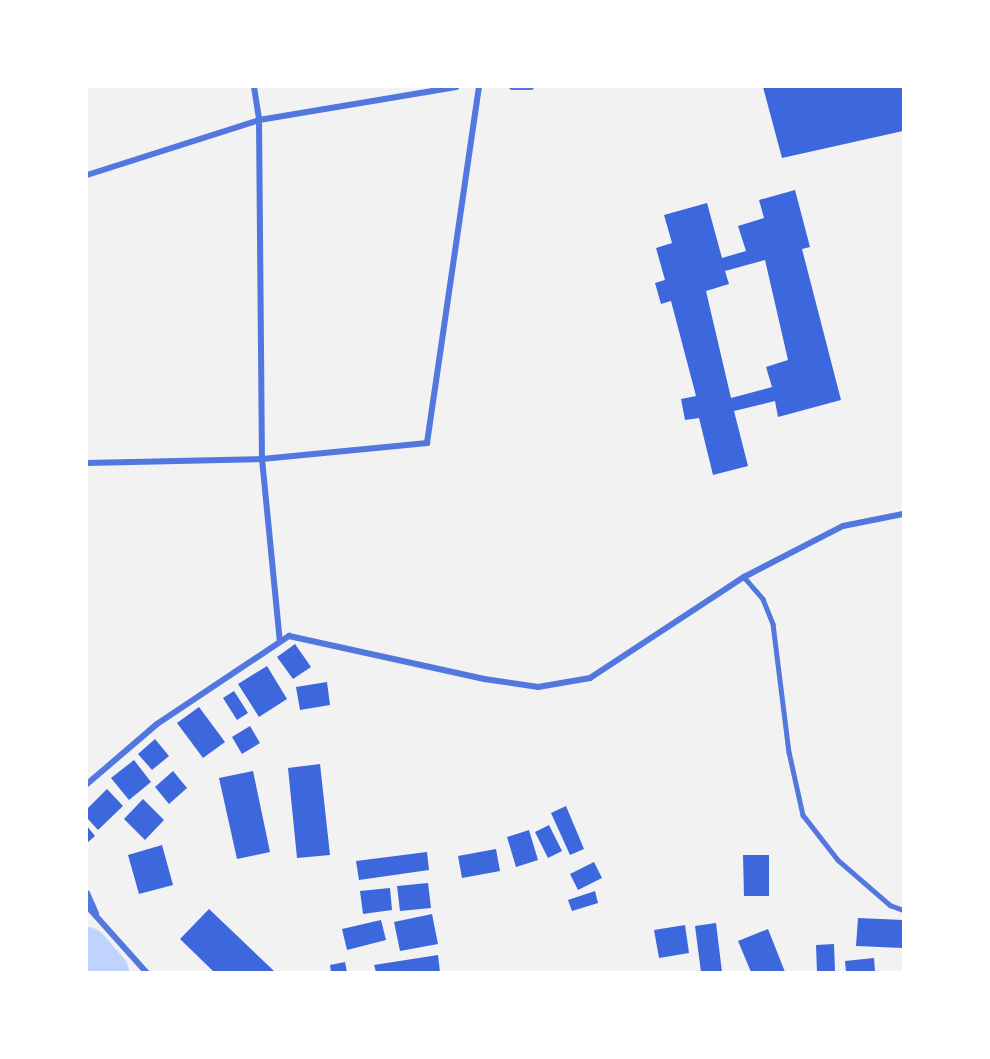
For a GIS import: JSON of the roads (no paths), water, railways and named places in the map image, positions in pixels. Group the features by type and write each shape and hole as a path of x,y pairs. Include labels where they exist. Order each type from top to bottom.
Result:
{"street":[{"path":"254,87 259,120 262,459 280,641"},
{"path":"87,175 259,120 456,87"},
{"path":"87,464 262,459 427,443 479,87"},
{"path":"512,87 531,87"},
{"path":"87,784 157,724 289,636 322,641 484,679 538,687 590,678 744,577 843,526 903,513"},
{"path":"87,893 100,921"},
{"path":"87,906 146,972"}],"lane":[{"path":"744,577 763,600 773,624 789,752 803,815 838,860 890,905 903,910"}],"waterway":[{"path":"87,948 108,972"}]}
